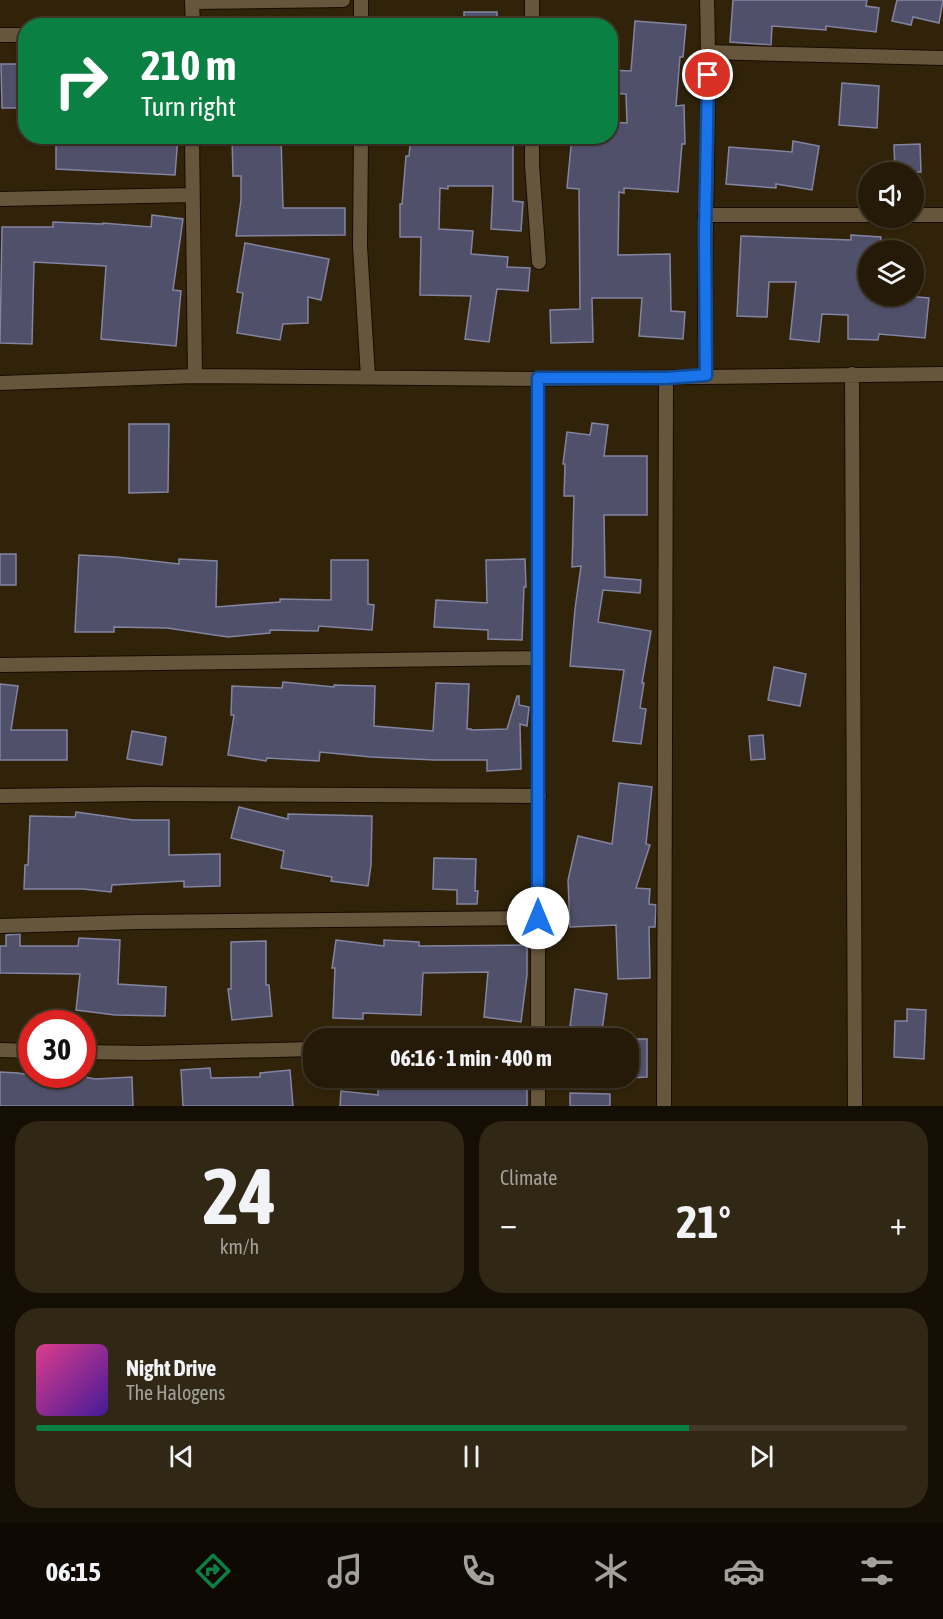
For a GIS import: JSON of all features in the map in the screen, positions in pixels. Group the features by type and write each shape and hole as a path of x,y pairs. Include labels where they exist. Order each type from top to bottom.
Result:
{"street":[{"path":"193,18 192,1 344,0"},
{"path":"361,18 362,0"},
{"path":"532,0 532,18"},
{"path":"706,0 708,52 705,215 706,375"},
{"path":"0,35 18,35"},
{"path":"708,52 943,58"},
{"path":"192,144 195,376"},
{"path":"361,144 360,246 368,377"},
{"path":"532,144 539,262"},
{"path":"0,200 192,195"},
{"path":"705,215 858,215"},
{"path":"924,215 943,215"},
{"path":"852,374 855,1106"},
{"path":"0,383 195,376 666,378 706,375 943,374"},
{"path":"538,378 538,1028"},
{"path":"664,1106 666,378"},
{"path":"0,665 538,658"},
{"path":"0,796 155,794 538,796"},
{"path":"0,926 137,922 538,918"},
{"path":"96,1052 303,1049"},
{"path":"0,1050 18,1050"},
{"path":"538,1088 538,1106"}],"building":[{"path":"733,0 867,0 866,6 879,8 876,32 826,26 826,30 772,26 771,45 730,42"},
{"path":"897,0 943,0 939,23 913,17 911,25 892,21"},
{"path":"464,12 497,12 497,18 464,18"},
{"path":"635,21 686,25 683,57 680,57 676,106 684,105 685,144 682,144 678,192 624,188 624,193 619,192 618,255 670,254 671,311 685,312 683,339 639,336 642,298 592,298 593,342 551,343 550,310 580,309 579,189 567,188 571,144 618,144 618,122 627,123 626,94 618,94 618,70 631,71"},
{"path":"1,64 18,64 18,108 2,108"},
{"path":"842,83 879,86 877,128 839,125"},
{"path":"793,141 819,146 812,190 776,184 776,188 726,184 729,147 792,152"},
{"path":"56,144 177,144 175,175 56,169"},
{"path":"232,144 281,144 283,208 345,208 345,235 236,236 241,200 241,176 233,176"},
{"path":"410,144 513,144 513,201 523,202 521,231 491,229 493,186 440,188 439,229 473,231 471,254 508,257 507,267 530,268 528,291 497,289 489,342 465,339 471,296 420,295 421,237 400,237 400,204 402,204 406,156 409,156"},
{"path":"920,144 921,162 895,162 894,145"},
{"path":"152,215 183,219 173,290 181,291 176,346 101,339 106,266 34,262 32,344 0,343 2,227 53,227 53,222 151,227"},
{"path":"851,235 881,237 881,240 858,240 858,306 924,306 924,298 929,298 925,338 879,334 878,340 848,339 848,315 822,314 819,342 790,339 796,282 769,282 767,317 737,316 741,236 851,240"},
{"path":"245,243 329,259 321,300 308,297 308,323 283,324 280,340 237,333 243,293 237,292"},
{"path":"592,423 608,425 604,456 647,456 647,515 604,515 605,577 641,580 640,593 603,590 598,622 651,631 642,683 644,683 640,708 646,709 641,744 613,741 624,670 570,666 581,566 572,567 574,496 564,496 565,464 563,464 567,432 590,435"},
{"path":"129,424 169,424 168,492 129,493"},
{"path":"0,554 16,554 16,585 0,585"},
{"path":"79,555 179,564 179,559 217,561 216,607 280,602 280,599 331,600 331,560 368,560 368,604 374,605 372,630 319,626 318,631 270,630 270,633 228,637 167,628 114,627 114,632 75,632"},
{"path":"525,559 526,587 524,587 522,640 488,639 488,630 434,627 436,600 487,603 486,560"},
{"path":"774,667 806,674 800,706 768,700"},
{"path":"283,682 334,687 334,685 375,686 374,726 433,731 436,683 469,684 467,729 471,730 507,729 517,696 519,696 519,705 529,707 527,726 520,724 521,769 487,771 487,760 371,757 320,752 319,761 267,758 266,761 228,755 234,715 231,715 232,686 282,688"},
{"path":"0,684 18,686 11,730 67,730 67,760 0,760"},
{"path":"132,731 166,737 162,765 127,759"},
{"path":"763,735 765,759 751,760 749,736"},
{"path":"619,783 652,787 646,844 650,845 636,888 650,889 649,904 656,905 655,927 649,927 650,978 618,979 616,925 570,927 568,880 578,836 612,844"},
{"path":"239,807 288,819 288,814 372,816 368,886 331,881 332,877 281,868 284,851 231,838"},
{"path":"76,812 133,820 169,820 169,855 220,854 220,886 184,887 184,881 112,885 111,892 83,889 24,889 25,865 28,865 30,816 75,817"},
{"path":"434,858 476,859 477,904 457,904 457,890 433,889"},
{"path":"20,934 20,946 78,946 79,938 120,940 118,984 166,987 165,1016 115,1015 96,1013 96,1010 76,1010 80,974 0,973 0,946 6,946 6,935"},
{"path":"336,940 384,946 384,940 419,942 419,946 527,945 527,975 521,1022 484,1017 488,972 423,973 421,1015 363,1013 363,1019 333,1018 335,968 332,968"},
{"path":"266,941 266,985 269,985 272,1016 232,1020 228,989 231,989 231,942"},
{"path":"575,989 607,994 602,1028 570,1026"},
{"path":"907,1009 926,1010 924,1059 894,1057 895,1021 907,1021"},
{"path":"639,1039 647,1039 647,1077 639,1077"},
{"path":"210,1068 211,1078 260,1077 260,1073 290,1070 293,1106 183,1106 181,1070"},
{"path":"0,1072 18,1073 18,1088 96,1088 96,1079 132,1077 133,1106 0,1106"},
{"path":"378,1088 527,1088 527,1106 340,1106 341,1091 378,1095"},
{"path":"570,1093 610,1094 610,1106 570,1106"}],"route":[{"path":"538,918 538,378 666,378 706,375 704,335 708,75"}]}
